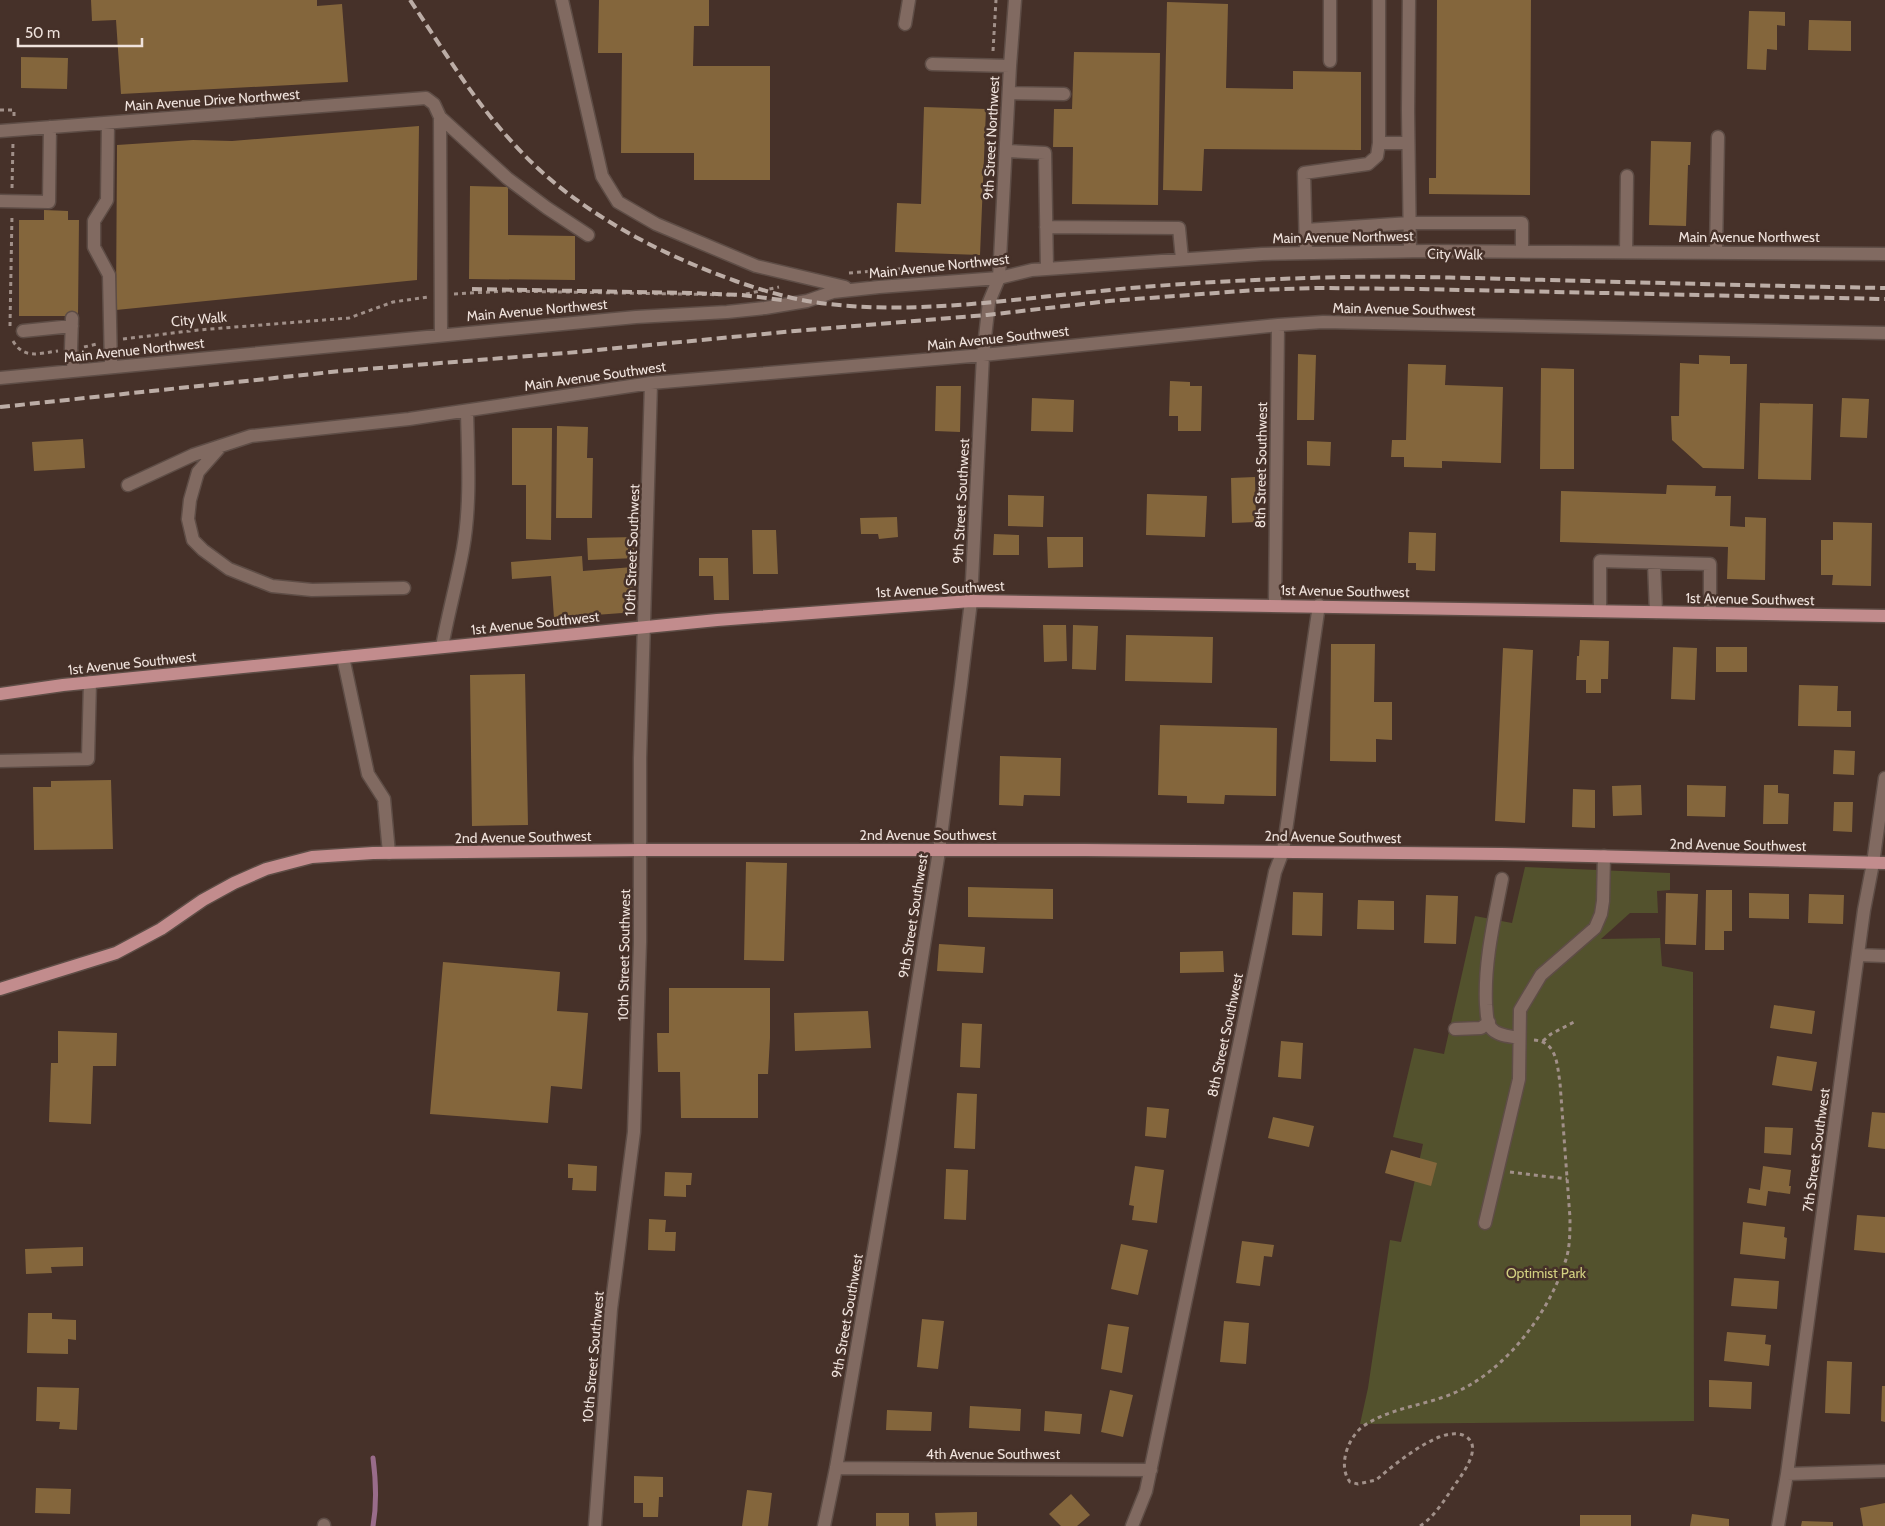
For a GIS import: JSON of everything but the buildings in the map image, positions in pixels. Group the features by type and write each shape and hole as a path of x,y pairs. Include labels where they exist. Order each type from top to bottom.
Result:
{"main road":[{"name":"1st Avenue Southwest","path":"0,694 90,682 644,627 884,606 971,601 1885,616"},
{"name":"2nd Avenue Southwest","path":"0,988 116,953 161,929 203,900 234,883 266,869 312,857 389,853 640,850 1283,851 1879,863"}],"street":[{"path":"562,0 602,176 618,202 656,224 756,266 855,290"},
{"path":"905,24 909,0"},
{"name":"9th Street Northwest","path":"999,278 1015,0"},
{"path":"1330,0 1330,61"},
{"path":"1306,253 1304,173 1368,164 1377,156 1379,143 1379,0"},
{"path":"1409,0 1408,143 1410,251"},
{"path":"932,64 1010,66"},
{"path":"1009,93 1064,94"},
{"name":"Main Avenue Drive Northwest","path":"0,132 426,98 434,104 440,117"},
{"path":"440,117 507,178 547,208 588,235"},
{"path":"440,117 441,334"},
{"path":"108,123 108,200 94,221 94,246 109,275 111,367"},
{"path":"6,202 49,202 50,127"},
{"path":"1716,252 1718,137"},
{"path":"1379,143 1408,143"},
{"path":"1006,151 1045,153 1047,269"},
{"path":"1626,252 1627,176"},
{"path":"1306,230 1410,223 1522,223 1522,251"},
{"path":"1046,227 1179,228 1182,260"},
{"name":"Main Avenue Northwest","path":"0,378 636,316 726,312 765,308 807,301 833,292 999,278 1032,270 1262,254 1522,251 1885,254"},
{"name":"9th Street Southwest","path":"824,1526 836,1468 891,1155 939,851 962,684 971,601 983,355 989,302 999,278"},
{"path":"22,331 72,322 71,349 74,371"},
{"name":"Main Avenue Southwest","path":"128,485 193,455 251,436 409,419 651,383 983,355 1278,324 1323,322 1885,333"},
{"name":"8th Street Southwest","path":"1275,605 1278,324"},
{"name":"10th Street Southwest","path":"595,1526 611,1309 634,1132 639,972 640,758 651,383"},
{"path":"442,647 463,549 466,523 468,480 467,411"},
{"path":"221,446 198,472 190,500 188,519 193,540 203,550 229,569 272,586 312,590 404,588"},
{"path":"1600,611 1600,561 1710,564 1710,613"},
{"path":"1654,562 1656,612"},
{"name":"8th Street Southwest","path":"1132,1526 1143,1500 1151,1470 1275,872 1283,851 1319,606"},
{"path":"343,657 368,774 384,799 389,853"},
{"path":"0,761 88,759 90,682"},
{"name":"7th Street Southwest","path":"1778,1526 1787,1474 1864,910 1879,863 1885,778"},
{"path":"1485,1223 1519,1079 1520,1010 1541,976 1595,928 1603,901 1604,856"},
{"path":"1502,879 1488,952 1485,985 1490,1028 1500,1035 1519,1038"},
{"path":"1858,955 1885,956"},
{"path":"1455,1030 1481,1028 1489,1022"},
{"name":"4th Avenue Southwest","path":"836,1468 1151,1470"},
{"path":"1787,1474 1885,1471"}],"path":[{"path":"0,110 14,110 14,119"},
{"name":"City Walk","path":"13,145 6,202 9,320 12,340 17,349 26,354 207,329 349,318 393,302 441,296 506,291 742,295 784,286"},
{"path":"841,275 857,272 987,262"},
{"path":"1543,1041 1551,1034 1574,1022"},
{"path":"1420,1526 1433,1515 1467,1468 1471,1457 1471,1442 1460,1434 1450,1433 1423,1445 1376,1480 1358,1484 1350,1482 1345,1472 1347,1447 1354,1435 1374,1420 1452,1394 1471,1385 1512,1351 1526,1334 1549,1297 1567,1256 1570,1240 1570,1218 1558,1070 1552,1050 1548,1044 1543,1041 1519,1038"},
{"path":"1498,1170 1567,1178"}],"green space":[{"name":"Optimist Park","path":"1525,867 1670,873 1670,890 1657,891 1658,913 1630,913 1601,939 1660,938 1662,966 1693,972 1694,1421 1360,1424 1368,1388 1390,1240 1401,1242 1423,1144 1393,1137 1414,1048 1444,1054 1475,916 1512,923"}],"waterway":[{"path":"373,1458 376,1492 373,1526"}],"railway":[{"path":"410,0 459,74 498,127 529,160 563,190 620,228 678,258 755,288 813,302 849,306 921,307 1178,284 1338,277 1885,288"},
{"path":"0,407 341,371 566,353 987,315 1109,301 1255,290 1317,288 1418,289 1885,299"},
{"path":"472,289 691,293 742,295 782,300"}]}
